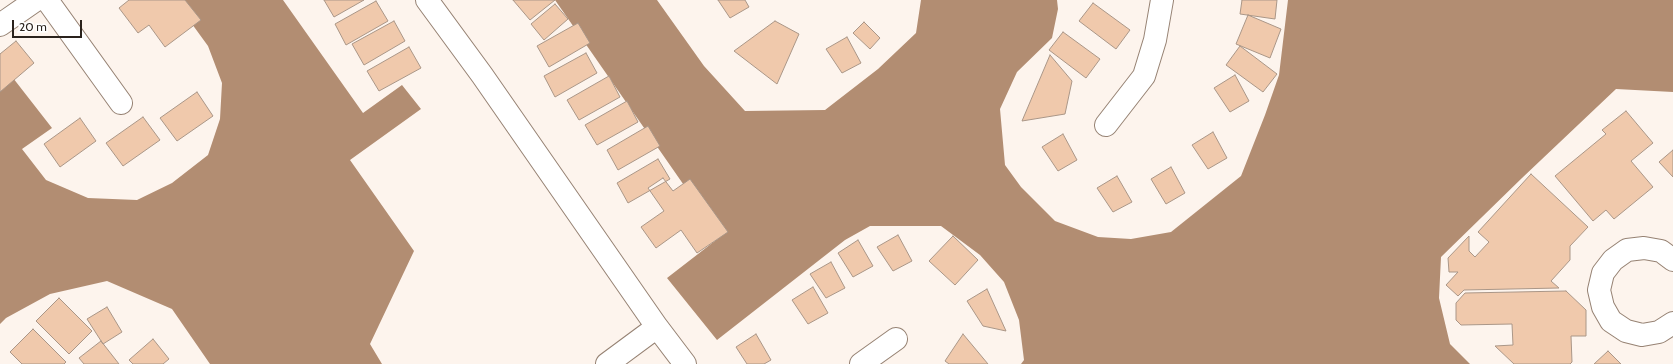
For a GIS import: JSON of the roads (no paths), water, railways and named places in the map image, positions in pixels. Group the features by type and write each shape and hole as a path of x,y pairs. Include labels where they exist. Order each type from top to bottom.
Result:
{"street":[{"path":"0,25 36,0"},
{"path":"47,0 120,103"},
{"path":"426,0 482,75 657,327 685,364"},
{"path":"1106,125 1144,76 1155,40 1162,0"},
{"path":"1673,260 1660,251 1644,248 1627,250 1613,260 1603,273 1599,290 1602,307 1612,321 1626,331 1642,335 1659,332 1673,323"},
{"path":"607,364 657,327"},
{"path":"861,364 896,339"}]}
